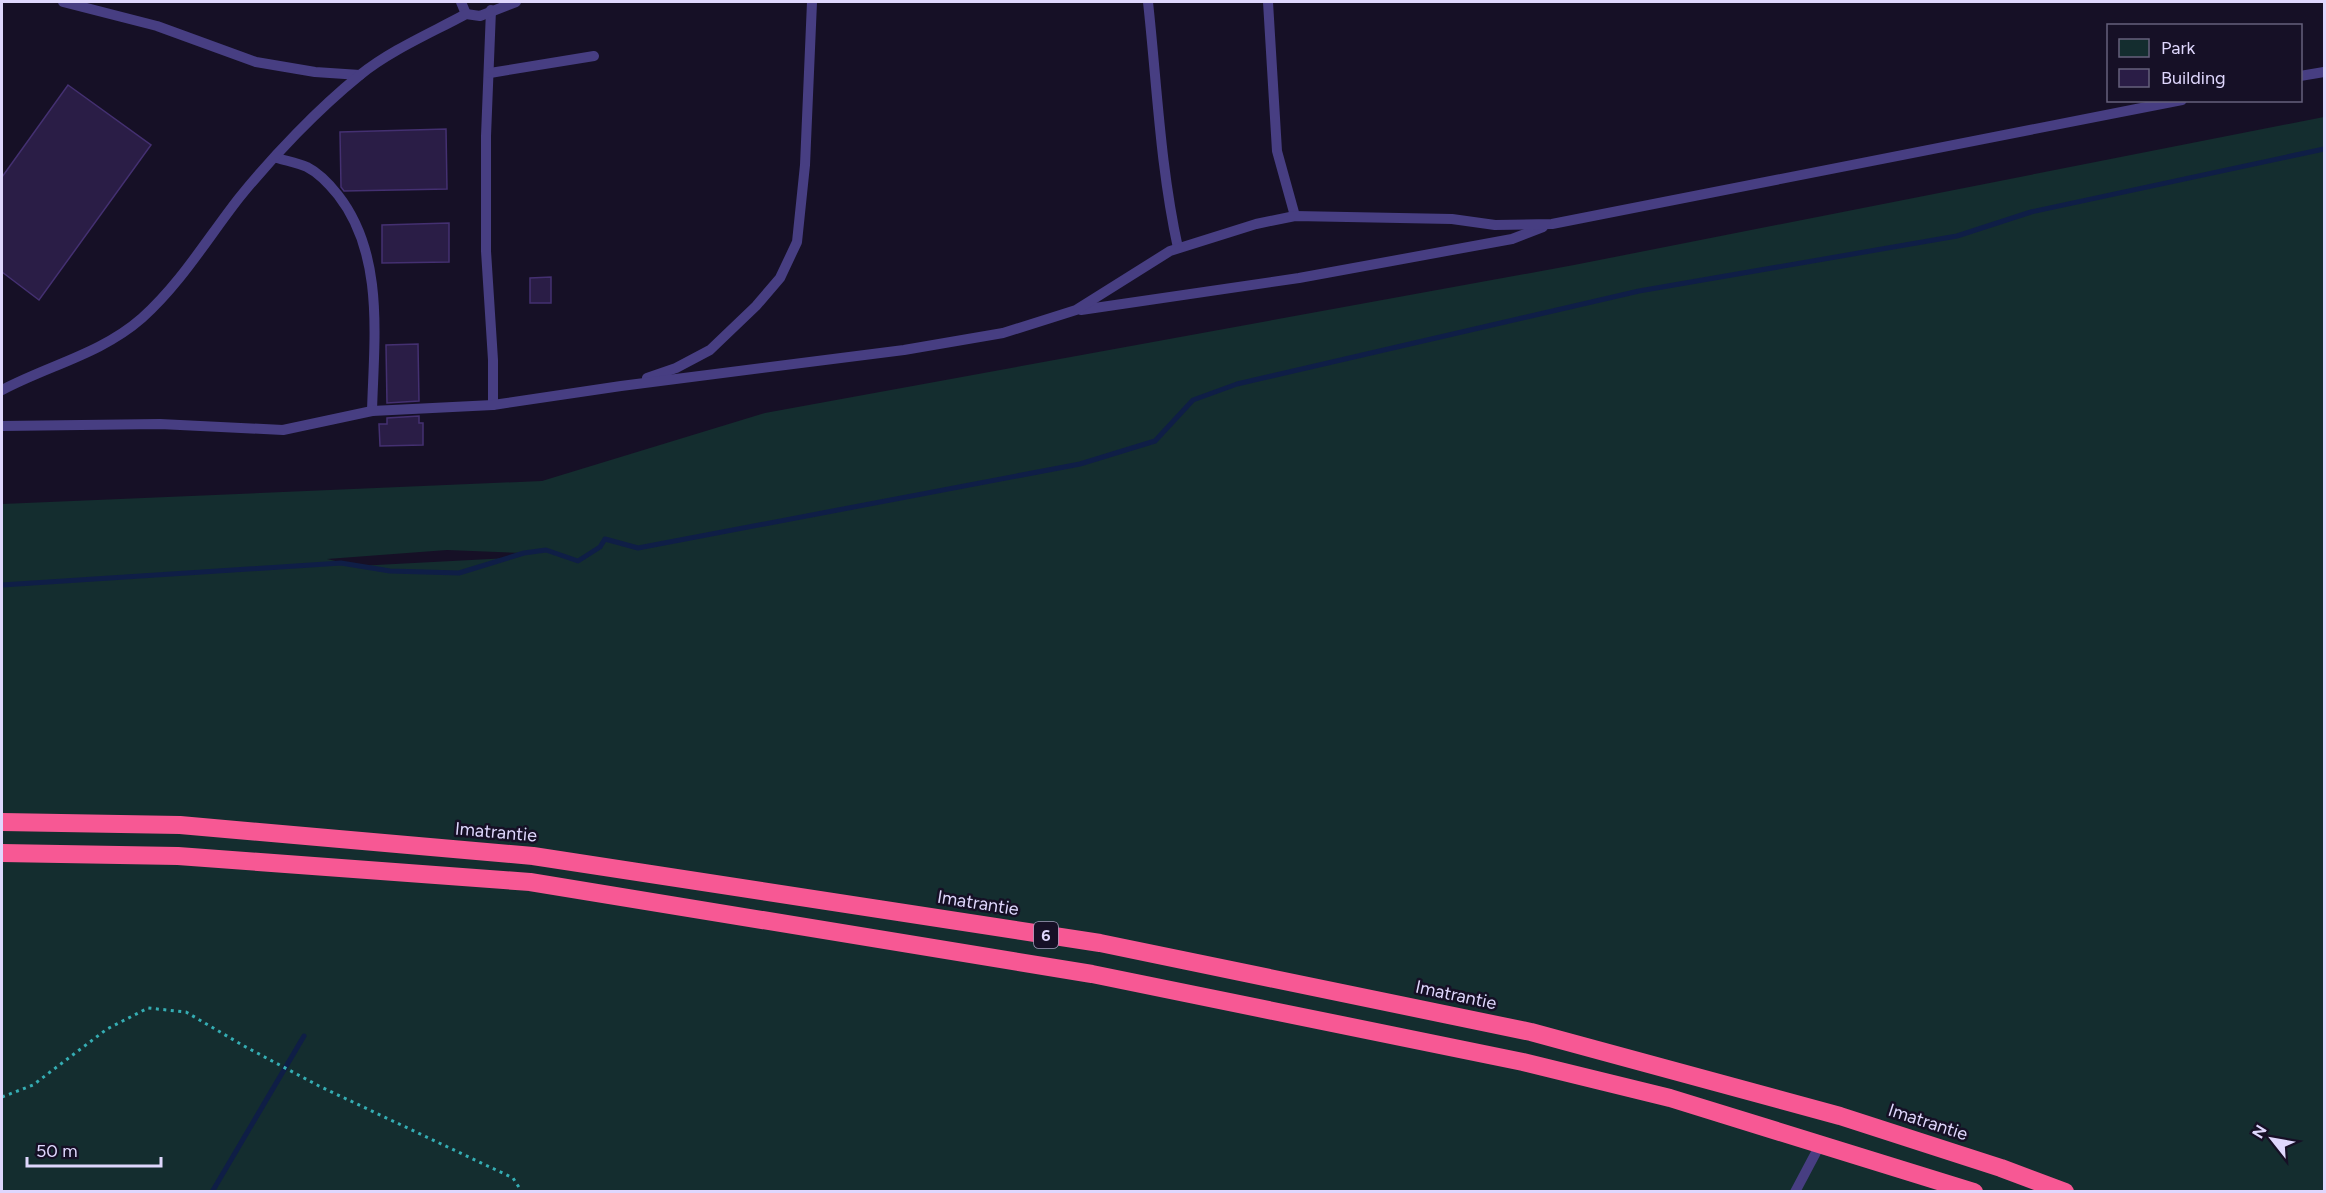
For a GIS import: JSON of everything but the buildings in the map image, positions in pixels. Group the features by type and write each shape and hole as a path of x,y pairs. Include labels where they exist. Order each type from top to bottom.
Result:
{"highway":[{"name":"Imatrantie","path":"2,822 180,825 533,856 1100,943 1542,1035 1840,1116 2065,1191"},
{"name":"6","path":"2,853 177,856 542,884 1104,977 1523,1062 1670,1098 1974,1191"}],"lane":[{"path":"63,2 158,26 208,47 256,62 315,72 360,75"},
{"path":"461,2 466,14"},
{"path":"2,390 92,352 141,318 182,278 240,198 315,117 360,75 385,58 466,14 480,16 516,2"},
{"path":"621,386 676,369 710,350 756,306 780,278 796,242 805,165 812,2"},
{"path":"1148,2 1158,130 1167,197 1178,248"},
{"path":"1268,2 1276,151 1295,216"},
{"path":"491,10 486,136 486,251 493,360 493,405"},
{"path":"490,73 594,56"},
{"path":"2302,76 2325,72"},
{"path":"2,426 160,424 284,430 372,411 493,405 621,386 904,350 1003,333 1076,310 1299,278 1512,239 1552,224 2172,102"},
{"path":"277,158 309,168 329,184 351,211 372,278 372,411"},
{"path":"1076,310 1178,248 1256,224 1295,216 1452,219 1495,225 1552,224"},
{"path":"1795,1191 1821,1143"}],"path":[{"path":"2,1097 33,1085 107,1029 148,1008 186,1012 319,1086 513,1178 522,1191"}],"green space":[{"path":"2324,117 2324,1191 2,1191 2,504 542,481 765,413 1574,265","holes":["447,550 523,553 509,558 357,566 327,559"]}],"waterway":[{"path":"2,585 341,563 390,571 459,573 524,553 546,550 578,561 600,547 605,539 638,548 1080,464 1155,441 1193,400 1237,384 1639,291 1957,236 2031,212 2324,149"},
{"path":"212,1192 304,1036"}]}
